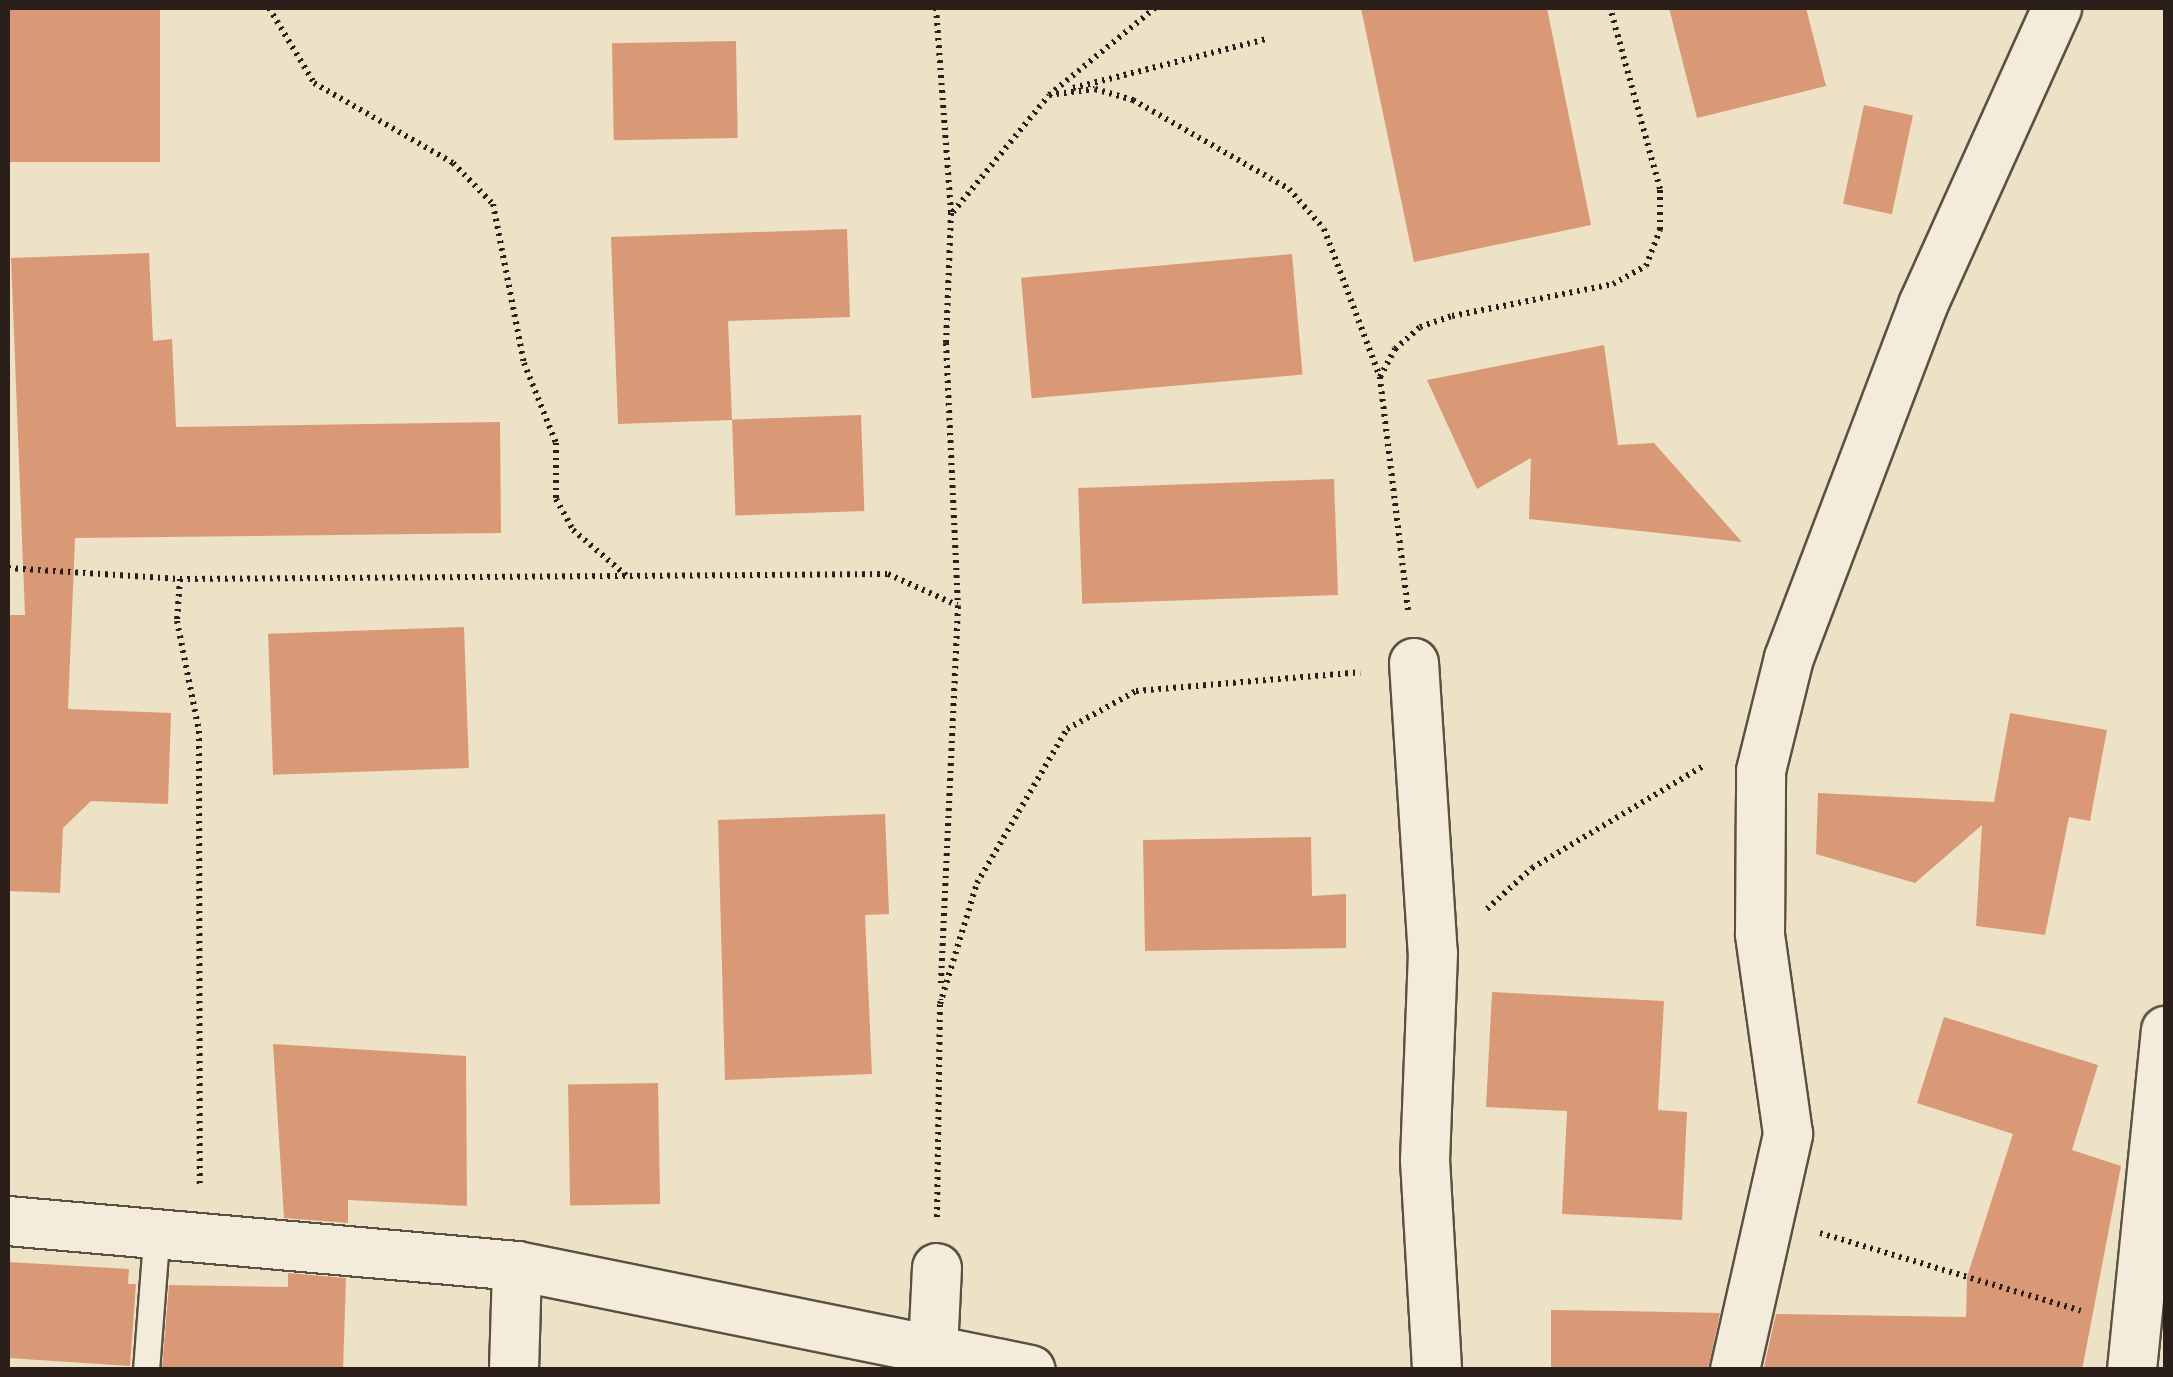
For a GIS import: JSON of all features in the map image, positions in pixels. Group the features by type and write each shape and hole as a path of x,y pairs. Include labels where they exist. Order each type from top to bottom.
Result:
{"street":[{"path":"1735,1370 1788,1134 1760,934 1761,771 1788,658 1923,305 2057,8"},
{"path":"1414,663 1433,952 1425,1160 1437,1370"},
{"path":"2135,1350 2166,1031"},
{"path":"8,1221 178,1230 517,1266 932,1357 1032,1370"},
{"path":"514,1370 517,1266"},
{"path":"932,1357 936,1268"}],"lane":[{"path":"146,1370 178,1230"}],"path":[{"path":"269,8 314,83 453,163 494,204 524,364 556,443 556,499 572,530 628,578"},
{"path":"936,8 952,213 946,343 958,606 940,1004 936,1268"},
{"path":"952,213 1049,94 1155,8"},
{"path":"1380,377 1420,327 1613,284 1646,266 1660,189 1610,8"},
{"path":"1049,94 1266,39"},
{"path":"940,1004 977,883 1014,811 1067,730 1102,704 1136,692 1230,690 1414,663 1380,377 1324,229 1289,189 1133,100 1095,89 1049,94"},
{"path":"8,568 180,579 888,574 958,606"},
{"path":"178,1230 199,731 177,621 180,579"},
{"path":"1480,916 1532,868 1669,794 1718,754"},
{"path":"1768,1218 2135,1350"}],"building":[{"path":"8,8 160,8 160,162 8,162"},
{"path":"1361,8 1547,8 1591,225 1414,262"},
{"path":"1669,8 1806,8 1826,86 1697,118"},
{"path":"736,41 738,138 614,140 612,43"},
{"path":"1864,105 1913,115 1892,214 1843,204"},
{"path":"847,229 850,317 728,321 732,420 618,424 611,237"},
{"path":"149,253 153,341 172,339 176,427 500,422 501,533 75,538 68,709 171,713 168,804 91,801 63,828 60,893 8,891 8,615 25,615 11,258"},
{"path":"1292,254 1303,375 1032,398 1021,278"},
{"path":"1604,345 1618,445 1654,443 1742,542 1529,519 1531,458 1477,489 1427,380"},
{"path":"861,415 864,511 735,515 732,420"},
{"path":"1334,479 1338,595 1082,604 1078,488"},
{"path":"464,627 469,768 273,775 268,634"},
{"path":"2010,713 2107,730 2090,821 2069,817 2045,935 1976,926 1982,825 1915,883 1816,854 1818,793 1994,802"},
{"path":"885,814 889,914 865,915 872,1074 725,1080 718,820"},
{"path":"1311,837 1312,896 1346,894 1346,948 1145,951 1143,840"},
{"path":"1492,992 1664,1001 1658,1110 1687,1112 1682,1220 1562,1214 1567,1111 1486,1107"},
{"path":"1944,1017 2098,1065 2072,1150 2121,1166 2082,1370 1764,1367 1776,1314 1966,1317 1967,1277 2013,1134 1917,1103"},
{"path":"273,1044 466,1056 467,1206 348,1200 348,1223 284,1218"},
{"path":"658,1083 660,1204 570,1206 568,1085"},
{"path":"8,1262 129,1269 128,1284 136,1284 130,1366 8,1358"},
{"path":"288,1273 346,1278 343,1370 162,1368 169,1285 288,1287"},
{"path":"1551,1310 1720,1313 1708,1370 1551,1370"}]}
